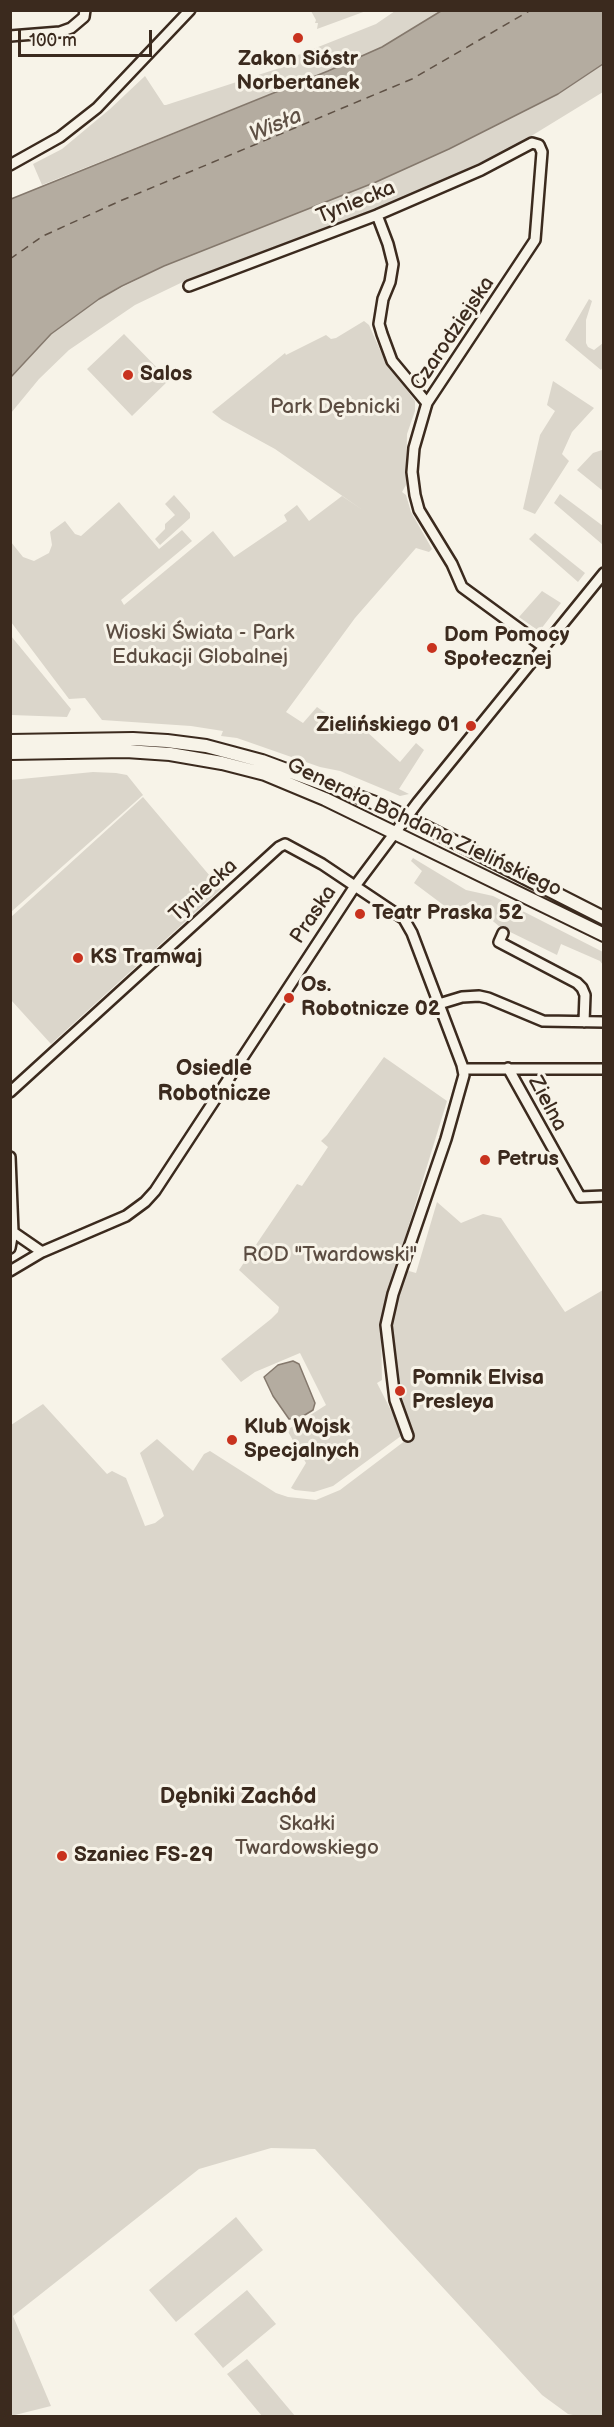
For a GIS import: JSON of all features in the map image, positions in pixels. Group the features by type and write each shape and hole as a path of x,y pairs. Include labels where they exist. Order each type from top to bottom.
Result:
{"main road":[{"name":"Generała Bohdana Zielińskiego","path":"10,741 133,739 206,746 243,755 365,798 603,918"},
{"name":"Generała Bohdana Zielińskiego","path":"10,753 133,751 200,758 243,768 289,783 395,832 603,935"}],"street":[{"path":"10,36 60,32 71,28 84,17 85,10"},
{"path":"10,165 60,138 97,108 190,10"},
{"name":"Tyniecka","path":"189,286 376,215 481,170 532,143"},
{"name":"Czarodziejska","path":"532,143 539,144 542,152 535,240 427,403 414,448 412,472 419,510 452,564 462,588 544,647"},
{"path":"376,215 388,244 393,264 379,324 392,360 427,403"},
{"name":"Praska","path":"11,1271 42,1252 126,1216 145,1202 155,1191 355,886 406,817 603,573"},
{"name":"Tyniecka","path":"10,1092 279,847 285,844 322,864 355,886"},
{"path":"355,886 407,923 464,1076 446,1138 393,1294 386,1325 395,1400 408,1436"},
{"path":"503,933 499,942 577,982 585,995 584,1022"},
{"path":"439,1004 462,997 488,998 543,1021 603,1022"},
{"name":"Zielna","path":"508,1068 580,1197 603,1196"},
{"name":"Zielna","path":"463,1069 603,1070"},
{"path":"10,1157 13,1232 10,1248"},
{"path":"13,1232 42,1252"}],"green space":[{"path":"311,10 366,11 317,29 318,23 315,23 316,20"},
{"path":"395,11 441,11 382,47 328,71 42,185 33,164 62,149 145,76 166,105 295,63 293,57 376,24"},
{"path":"603,64 603,92 510,149 374,211 191,278 135,305 69,350 39,379 11,413 11,377 51,334 99,299 164,266 376,182 449,149 558,94"},
{"path":"589,299 592,301 586,320 586,343 594,350 603,343 601,370 565,340"},
{"path":"364,321 369,325 384,359 415,401 415,411 407,434 406,485 402,492 406,495 411,512 432,549 429,552 416,548 355,618 286,712 303,723 317,707 341,724 366,731 400,762 416,743 424,750 399,789 409,794 400,796 340,771 320,767 237,738 221,736 223,731 191,726 102,720 85,698 69,699 11,622 11,542 23,557 34,561 49,553 52,545 50,532 65,521 75,534 81,536 119,502 159,549 182,530 192,541 121,600 124,605 213,531 234,557 287,521 284,515 297,505 309,521 342,496 364,511 275,449 222,420 212,412 285,353 286,355 326,335 331,339 336,338"},
{"name":"Salos","path":"124,334 169,380 132,416 87,369"},
{"path":"553,381 594,408 572,432 562,454 569,461 535,514 523,509 540,435 555,411 547,405"},
{"path":"603,448 603,491 577,470 593,453"},
{"path":"560,494 603,526 603,545 554,503"},
{"path":"174,495 190,513 190,518 160,545 155,539 165,529 165,524 175,515 165,504"},
{"path":"535,533 585,573 578,582 529,539"},
{"path":"542,591 561,603 541,629 536,629 519,617"},
{"path":"11,636 71,709 67,717 11,715"},
{"path":"93,772 127,775 143,795 11,912 11,780"},
{"name":"KS Tramwaj","path":"143,797 221,889 51,1044 11,1000 11,917"},
{"path":"413,858 466,890 493,896 603,952 603,965 600,961 561,944 557,955 500,927 470,902 454,913 414,883 422,871 411,861"},
{"name":"ROD \"Twardowski\"","path":"384,1057 447,1101 397,1264 381,1331 382,1380 377,1383 402,1432 401,1436 333,1486 314,1492 295,1490 291,1488 306,1463 287,1430 326,1405 300,1353 255,1372 241,1382 221,1359 278,1312 279,1307 239,1270 297,1184 302,1186 328,1147 321,1141"},
{"name":"Skałki Twardowskiego","path":"437,1202 461,1223 483,1214 501,1218 565,1312 603,1290 603,2416 568,2414 542,2395 315,2149 271,2148 199,2169 13,2316 51,2406 11,2416 11,1425 43,1404 107,1474 112,1471 126,1478 145,1526 155,1523 164,1516 140,1453 157,1439 193,1471 204,1454 210,1451 276,1493 288,1497 316,1500 340,1490 410,1437 400,1409 389,1331 393,1304 403,1272 416,1273"},
{"path":"236,2217 263,2250 176,2322 149,2290"},
{"path":"247,2290 276,2324 223,2368 194,2334"},
{"path":"247,2359 295,2416 262,2416 227,2374"}],"water":[{"name":"Wisła","path":"441,11 603,11 603,64 558,94 449,149 376,182 164,266 122,286 99,299 51,334 11,377 11,199 328,71 382,47"},
{"path":"293,1361 299,1364 315,1403 313,1410 300,1418 289,1419 273,1396 264,1377 278,1365"}],"ferry route":[{"path":"10,259 43,236 120,201 412,79 531,10"}],"place":[{"name":"Zakon Sióstr Norbertanek","path":"298,38"},
{"name":"Salos","path":"128,375"},
{"name":"Dom Pomocy Społecznej","path":"432,648"},
{"name":"Zielińskiego 01","path":"471,726"},
{"name":"Teatr Praska 52","path":"360,914"},
{"name":"KS Tramwaj","path":"78,958"},
{"name":"Os. Robotnicze 02","path":"289,998"},
{"name":"Petrus","path":"485,1160"},
{"name":"Pomnik Elvisa Presleya","path":"400,1391"},
{"name":"Klub Wojsk Specjalnych","path":"232,1440"},
{"name":"Szaniec FS-29","path":"62,1856"}],"district":[{"name":"Osiedle Robotnicze","path":"214,1082"},
{"name":"Dębniki Zachód","path":"238,1797"}],"park label":[{"name":"Park Dębnicki","path":"335,408"},
{"name":"Wioski Świata - Park Edukacji Globalnej","path":"200,646"}]}
